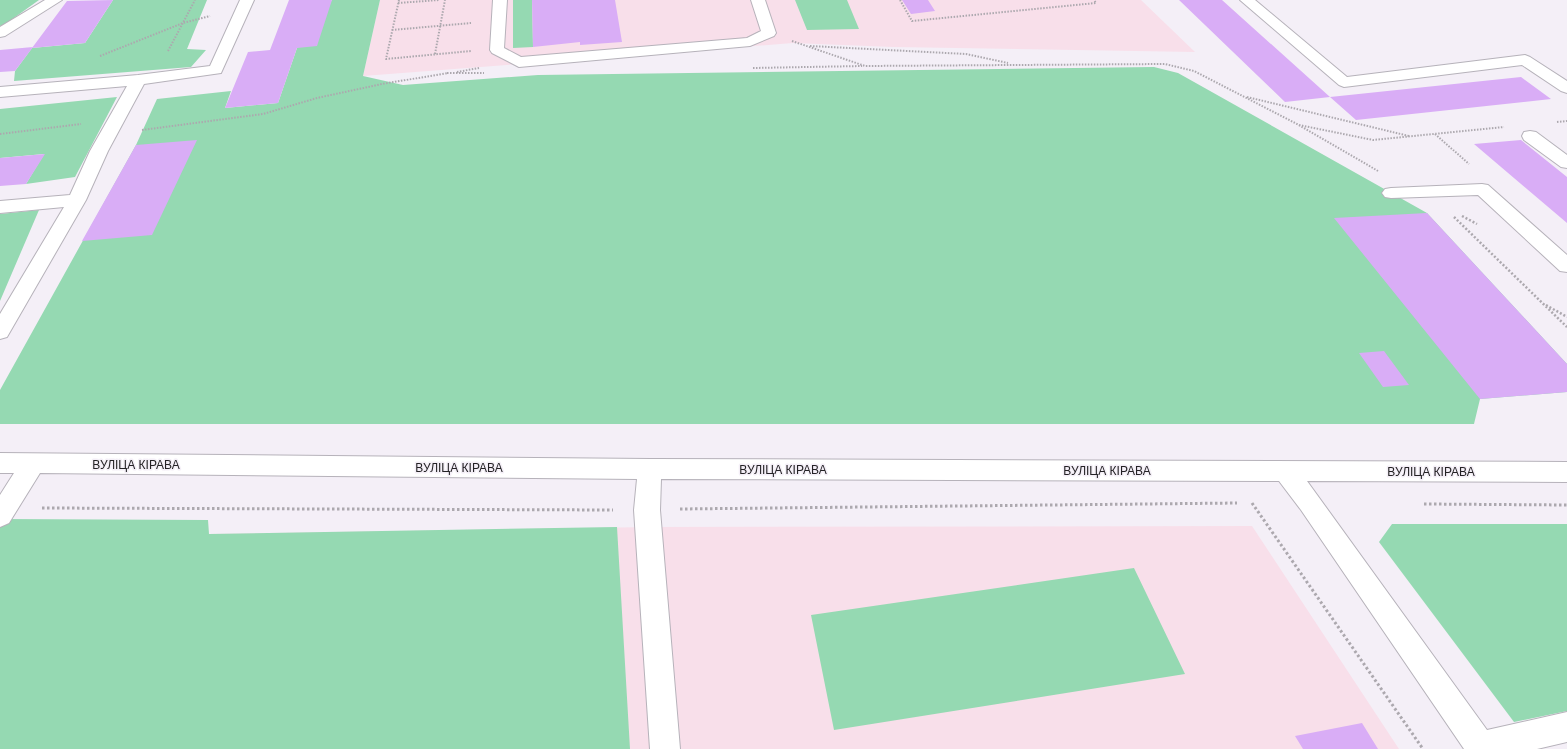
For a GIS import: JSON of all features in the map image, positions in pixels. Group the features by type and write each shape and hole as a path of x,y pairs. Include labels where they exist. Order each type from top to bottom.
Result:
{"street":[{"path":"0,33 55,0"},
{"path":"500,0 498,50 519,62 750,42 769,33 758,0"},
{"path":"1247,0 1344,82 1525,60 1567,88"},
{"path":"0,92 146,79 216,70 245,4"},
{"path":"0,332 77,200 112,127 146,79"},
{"path":"1530,136 1567,163"},
{"path":"1391,193 1482,189 1567,266"},
{"path":"0,207 77,200"},
{"name":"ВУЛІЦА КІРАВА","path":"0,463 650,469 1567,472"},
{"path":"3,512 33,464"},
{"path":"650,469 648,510 665,749"},
{"path":"1285,471 1310,503 1481,748 1567,727"}],"path":[{"path":"146,79 183,23 195,0"},
{"path":"399,0 386,59 473,51"},
{"path":"398,3 439,0"},
{"path":"434,54 445,0"},
{"path":"900,0 912,21 1096,3 1094,0"},
{"path":"95,58 183,23 245,4"},
{"path":"392,30 476,23"},
{"path":"769,33 865,66 1165,64 1194,71 1297,124 1445,208 1567,327"},
{"path":"807,46 966,54 1014,65"},
{"path":"0,134 112,127 263,114 316,98 382,84 519,62"},
{"path":"1242,96 1412,136"},
{"path":"1552,122 1567,121"},
{"path":"1297,124 1373,140 1509,126"},
{"path":"1543,304 1567,317"},
{"path":"1252,503 1422,749"},
{"path":"3,512 648,510 1310,503"},
{"path":"1419,504 1567,505"}],"shaded area":[{"path":"380,0 1141,0 1195,52 893,47 793,43 363,76"},
{"path":"1252,526 1399,749 0,749 208,534 650,527"}],"green space":[{"path":"0,0 39,0 4,25 0,26"},
{"path":"113,0 207,0 187,49 206,50 191,67 14,81 15,71 32,48 85,43"},
{"path":"332,0 380,0 363,76 403,85 538,75 1154,67 1178,73 1427,213 1567,364 1567,392 1480,399 1474,424 0,424 0,390 136,145 157,99 231,91 225,108 278,103 297,48"},
{"path":"513,0 532,0 533,47 513,48"},
{"path":"795,0 847,0 859,29 807,30"},
{"path":"117,97 75,177 26,184 44,154 0,158 0,109"},
{"path":"39,210 0,301 0,214"},
{"path":"0,519 208,520 209,534 617,527 630,749 0,749"},
{"path":"1392,524 1567,524 1567,711 1514,722 1379,542"},
{"path":"1134,568 1185,674 834,730 811,615"}],"building":[{"path":"113,0 85,43 32,48 67,1"},
{"path":"289,0 332,0 317,46 297,48 278,103 225,108 248,52 270,50"},
{"path":"532,0 615,0 622,42 580,45 580,42 533,47"},
{"path":"902,0 928,0 935,11 911,14"},
{"path":"1179,0 1222,0 1330,97 1285,102"},
{"path":"33,47 15,71 0,72 0,50"},
{"path":"1521,77 1551,99 1356,120 1330,97"},
{"path":"197,140 152,235 82,241 136,145"},
{"path":"1521,140 1567,177 1567,223 1474,144"},
{"path":"45,154 26,184 0,186 0,158"},
{"path":"1427,213 1567,364 1567,392 1480,399 1334,218"},
{"path":"1384,351 1409,385 1383,387 1359,353"},
{"path":"1362,723 1378,749 1303,749 1295,736"}]}
